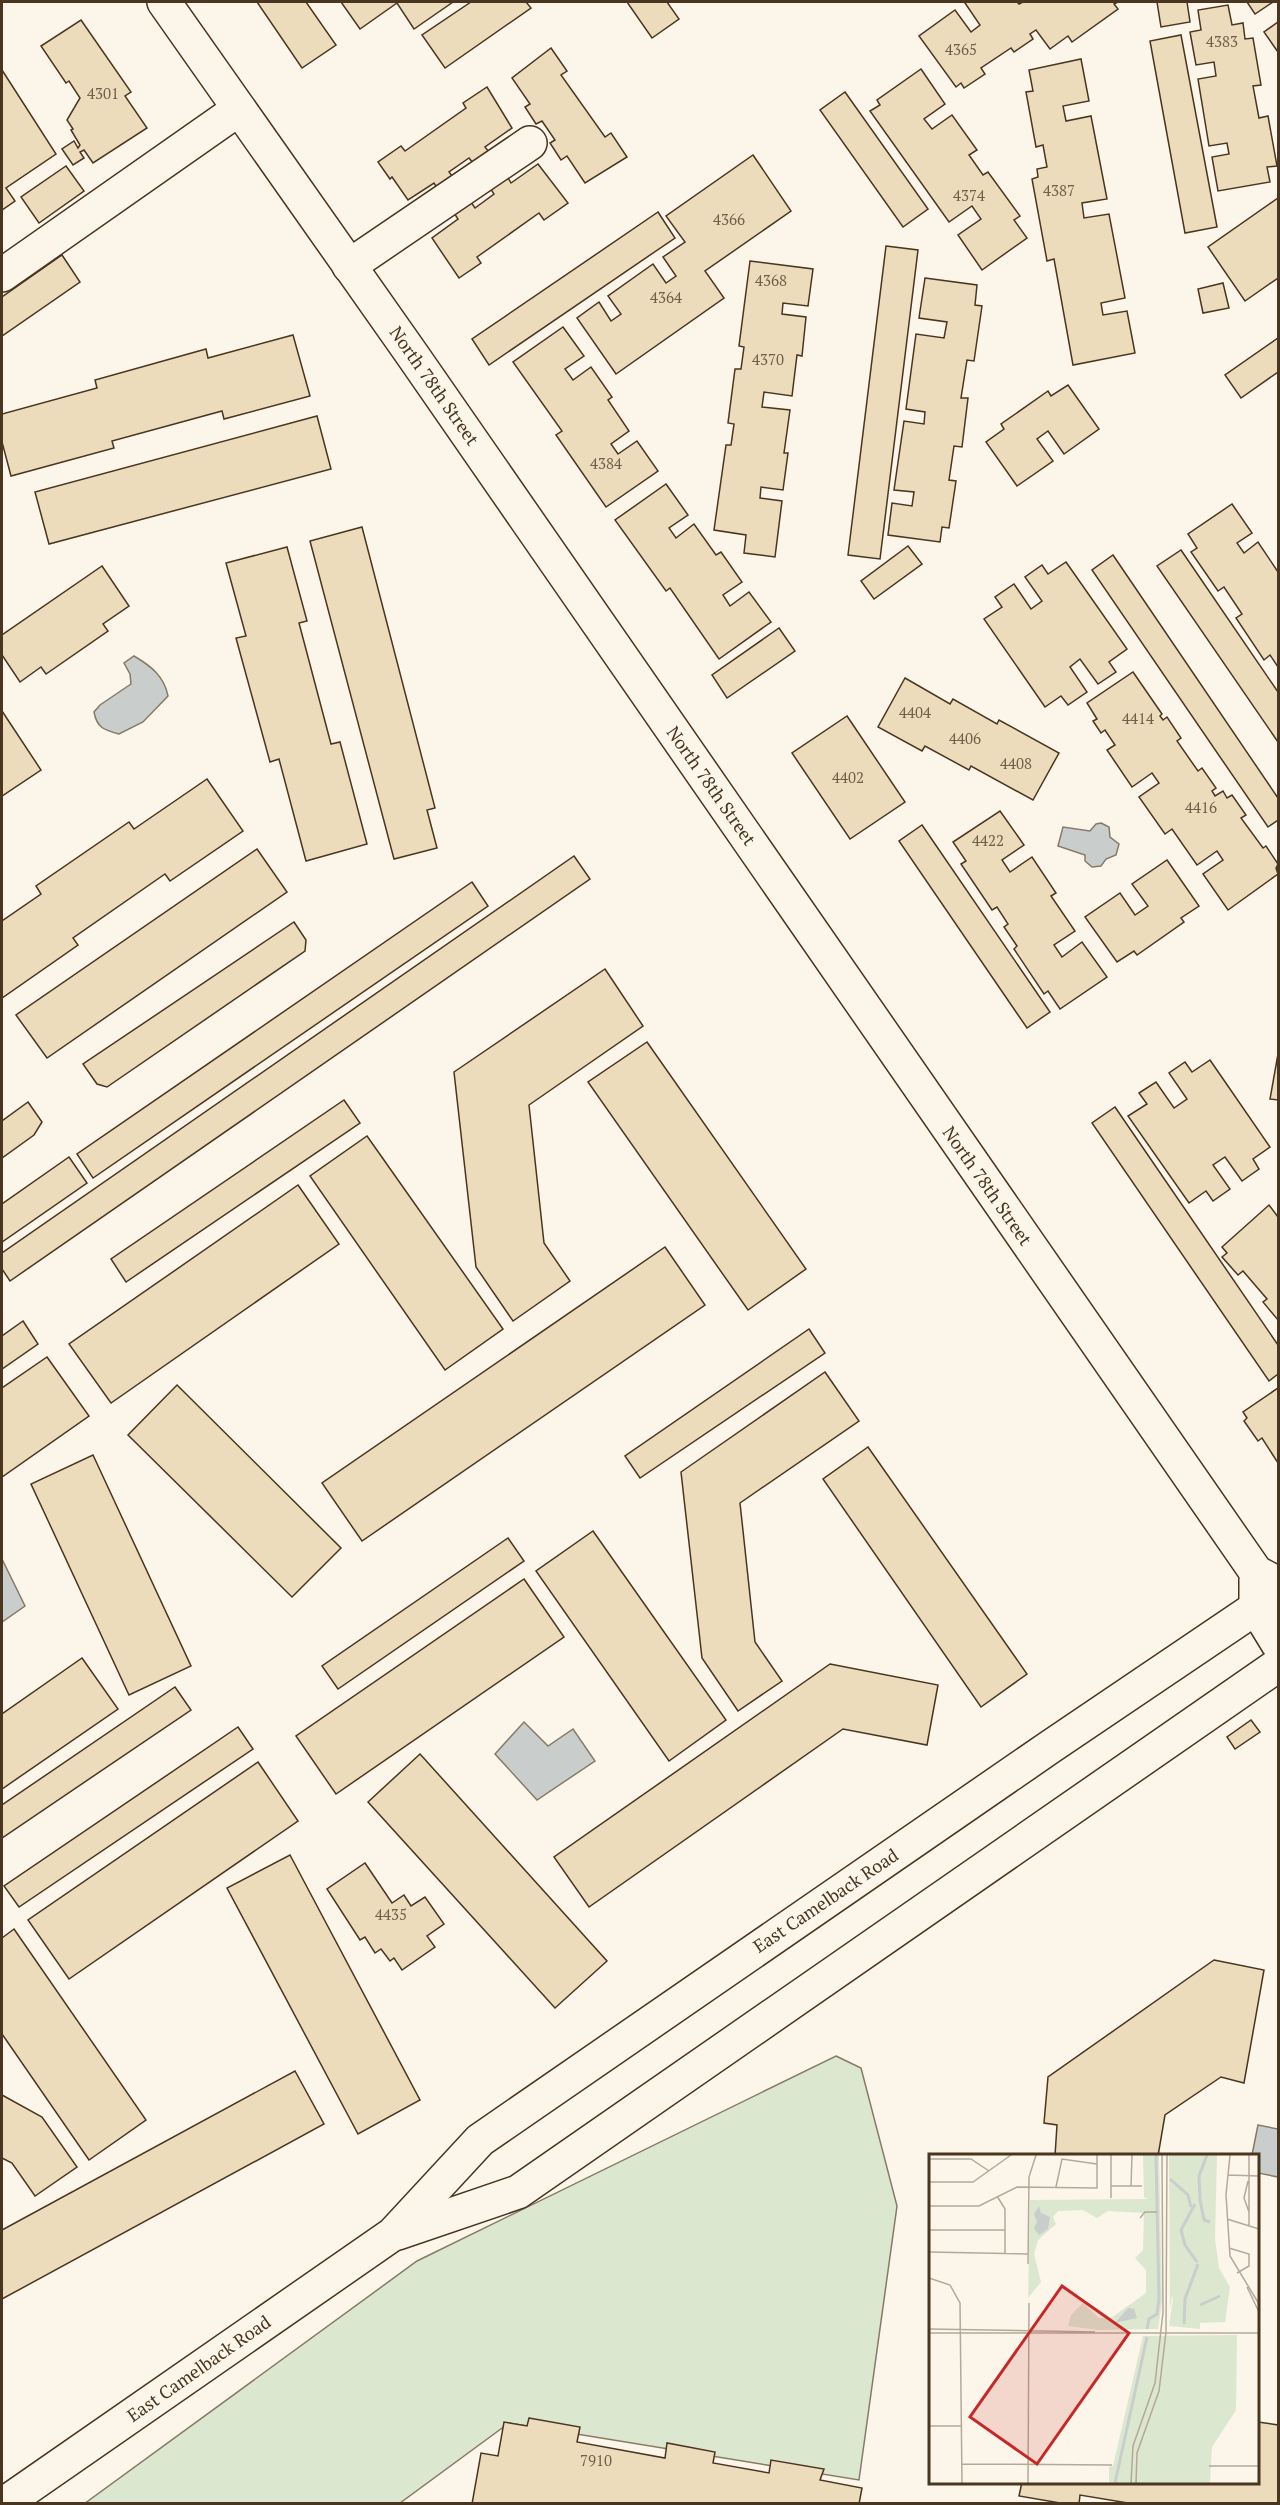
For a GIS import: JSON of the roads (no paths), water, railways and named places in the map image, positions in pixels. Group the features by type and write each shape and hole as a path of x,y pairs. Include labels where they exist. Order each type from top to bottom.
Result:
{"main road":[{"name":"North 78th Street","path":"164,2 1267,1589 1278,1644"},
{"path":"2,275 239,110"},
{"path":"349,266 530,143"},
{"name":"East Camelback Road","path":"4,2504 393,2234 480,2140 1030,1760 1267,1589"},
{"name":"East Camelback Road","path":"393,2234 518,2192 1278,1665"}]}
